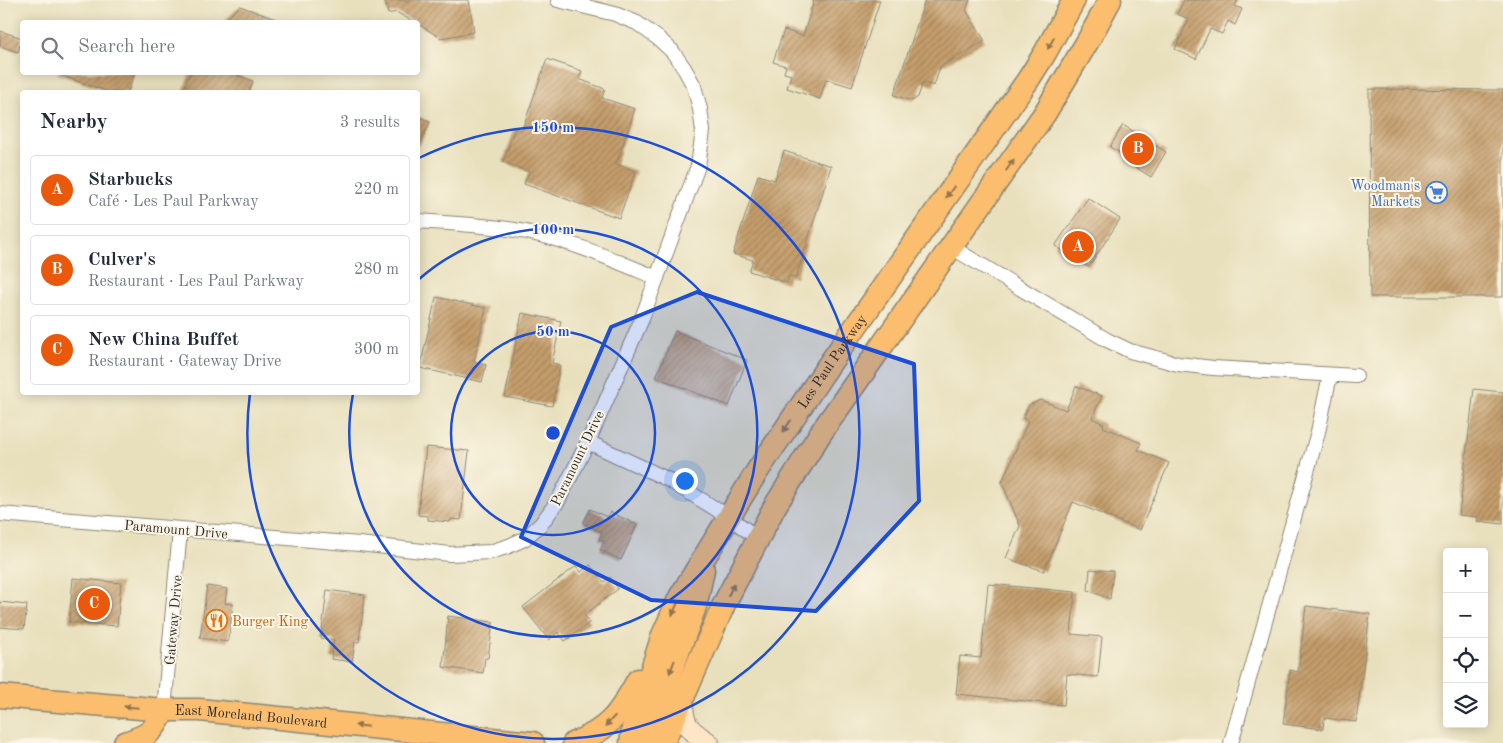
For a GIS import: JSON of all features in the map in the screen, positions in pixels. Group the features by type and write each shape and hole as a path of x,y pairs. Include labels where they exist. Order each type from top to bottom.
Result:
{"main road":[{"name":"Les Paul Parkway","path":"631,743 633,728 663,635 680,597 756,473 822,374 1004,116 1046,53 1074,0"},
{"path":"663,743 725,602 775,506 820,434 1050,106 1110,0"},
{"path":"952,247 950,227 954,215 999,148 1004,116"},
{"path":"851,390 862,361 917,285 926,269 928,259 922,232"},
{"path":"644,743 695,608 707,554"},
{"path":"574,743 601,731 612,720 625,704 663,635"},
{"name":"East Moreland Boulevard","path":"0,696 164,710 199,710 533,743"},
{"path":"683,698 683,716 690,729 709,743"},
{"path":"125,743 153,730 164,710"}],"street":[{"name":"Paramount Drive","path":"0,514 450,554 490,552 524,539 541,524 558,501 588,442 641,321 699,158 703,130 694,86 672,51 648,30 615,14 558,0"},
{"path":"420,221 532,233 589,250 656,278"},
{"path":"952,247 1083,327 1130,350 1178,364 1213,368 1356,376"},
{"path":"1231,743 1318,432 1330,375"},
{"path":"588,442 669,480 729,517 758,538"},
{"name":"Gateway Drive","path":"164,710 180,530"}],"highlighted area":[{"path":"697,292 914,364 919,501 816,611 651,600 521,537 611,327"}],"building":[{"path":"385,0 469,0 474,32 441,38 420,25 420,20 410,20 396,12 388,14"},
{"path":"814,0 880,0 852,87 826,79 820,99 787,88 791,75 784,73 786,66 773,62 784,30 803,36"},
{"path":"925,0 970,0 966,10 985,41 940,67 934,86 923,82 918,97 912,101 894,95"},
{"path":"1184,0 1238,0 1235,6 1242,9 1235,25 1228,21 1222,34 1210,29 1196,59 1175,49 1189,19 1177,14"},
{"path":"240,6 278,20 225,20"},
{"path":"0,31 20,37 18,52 0,46"},
{"path":"547,59 582,71 579,79 605,89 602,98 635,109 616,164 636,171 619,218 524,184 529,172 503,162 515,128 522,130"},
{"path":"60,75 134,75 129,90 103,90"},
{"path":"189,75 237,75 253,81 250,90 184,90"},
{"name":"Woodman's Markets","path":"1369,89 1503,90 1503,297 1370,297"},
{"path":"420,117 430,122 420,144"},
{"path":"1123,125 1166,152 1151,177 1126,161 1128,158 1110,147"},
{"path":"784,151 831,166 796,278 789,276 787,283 749,271 753,260 733,254 758,175 775,180"},
{"path":"1088,198 1120,219 1089,267 1055,246"},
{"path":"436,297 486,308 474,362 486,365 482,382 420,368"},
{"path":"522,313 561,321 552,363 560,365 552,406 505,397"},
{"path":"675,331 747,360 729,406 656,377"},
{"path":"1076,386 1102,396 1092,418 1104,424 1103,427 1141,443 1138,450 1169,463 1140,530 1073,502 1044,571 1006,558 1020,526 1002,482 1028,421 1023,418 1029,405 1040,400 1066,410"},
{"path":"1474,389 1503,392 1503,524 1477,521 1478,517 1459,515"},
{"path":"426,447 469,451 461,520 451,519 450,522 428,520 428,516 418,515"},
{"path":"590,509 607,517 610,512 637,525 621,560 600,550 604,541 599,539 602,532 583,523"},
{"path":"590,565 604,582 610,577 618,589 584,615 590,622 565,641 558,632 549,640 523,607 576,566 581,572"},
{"path":"1090,569 1113,571 1110,599 1088,590"},
{"path":"73,578 121,583 117,626 69,622"},
{"path":"988,584 1075,592 1071,634 1102,637 1098,677 1067,674 1064,705 956,694 960,656 981,658"},
{"name":"Burger King","path":"207,586 227,589 225,603 233,604 228,642 200,638"},
{"path":"327,590 365,595 359,642 355,642 352,662 331,659 334,640 321,638"},
{"path":"0,602 27,605 24,629 0,627"},
{"path":"1306,606 1370,614 1356,722 1324,718 1323,729 1283,724 1290,670 1298,672"},
{"path":"448,616 493,622 488,658 485,658 483,673 443,667"}],"place":[{"name":"Culver's","path":"1138,149"},
{"name":"Woodman's Markets","path":"1436,193"},
{"name":"Starbucks","path":"1078,247"},
{"name":"New China Buffet","path":"94,604"},
{"name":"Burger King","path":"216,621"}]}
